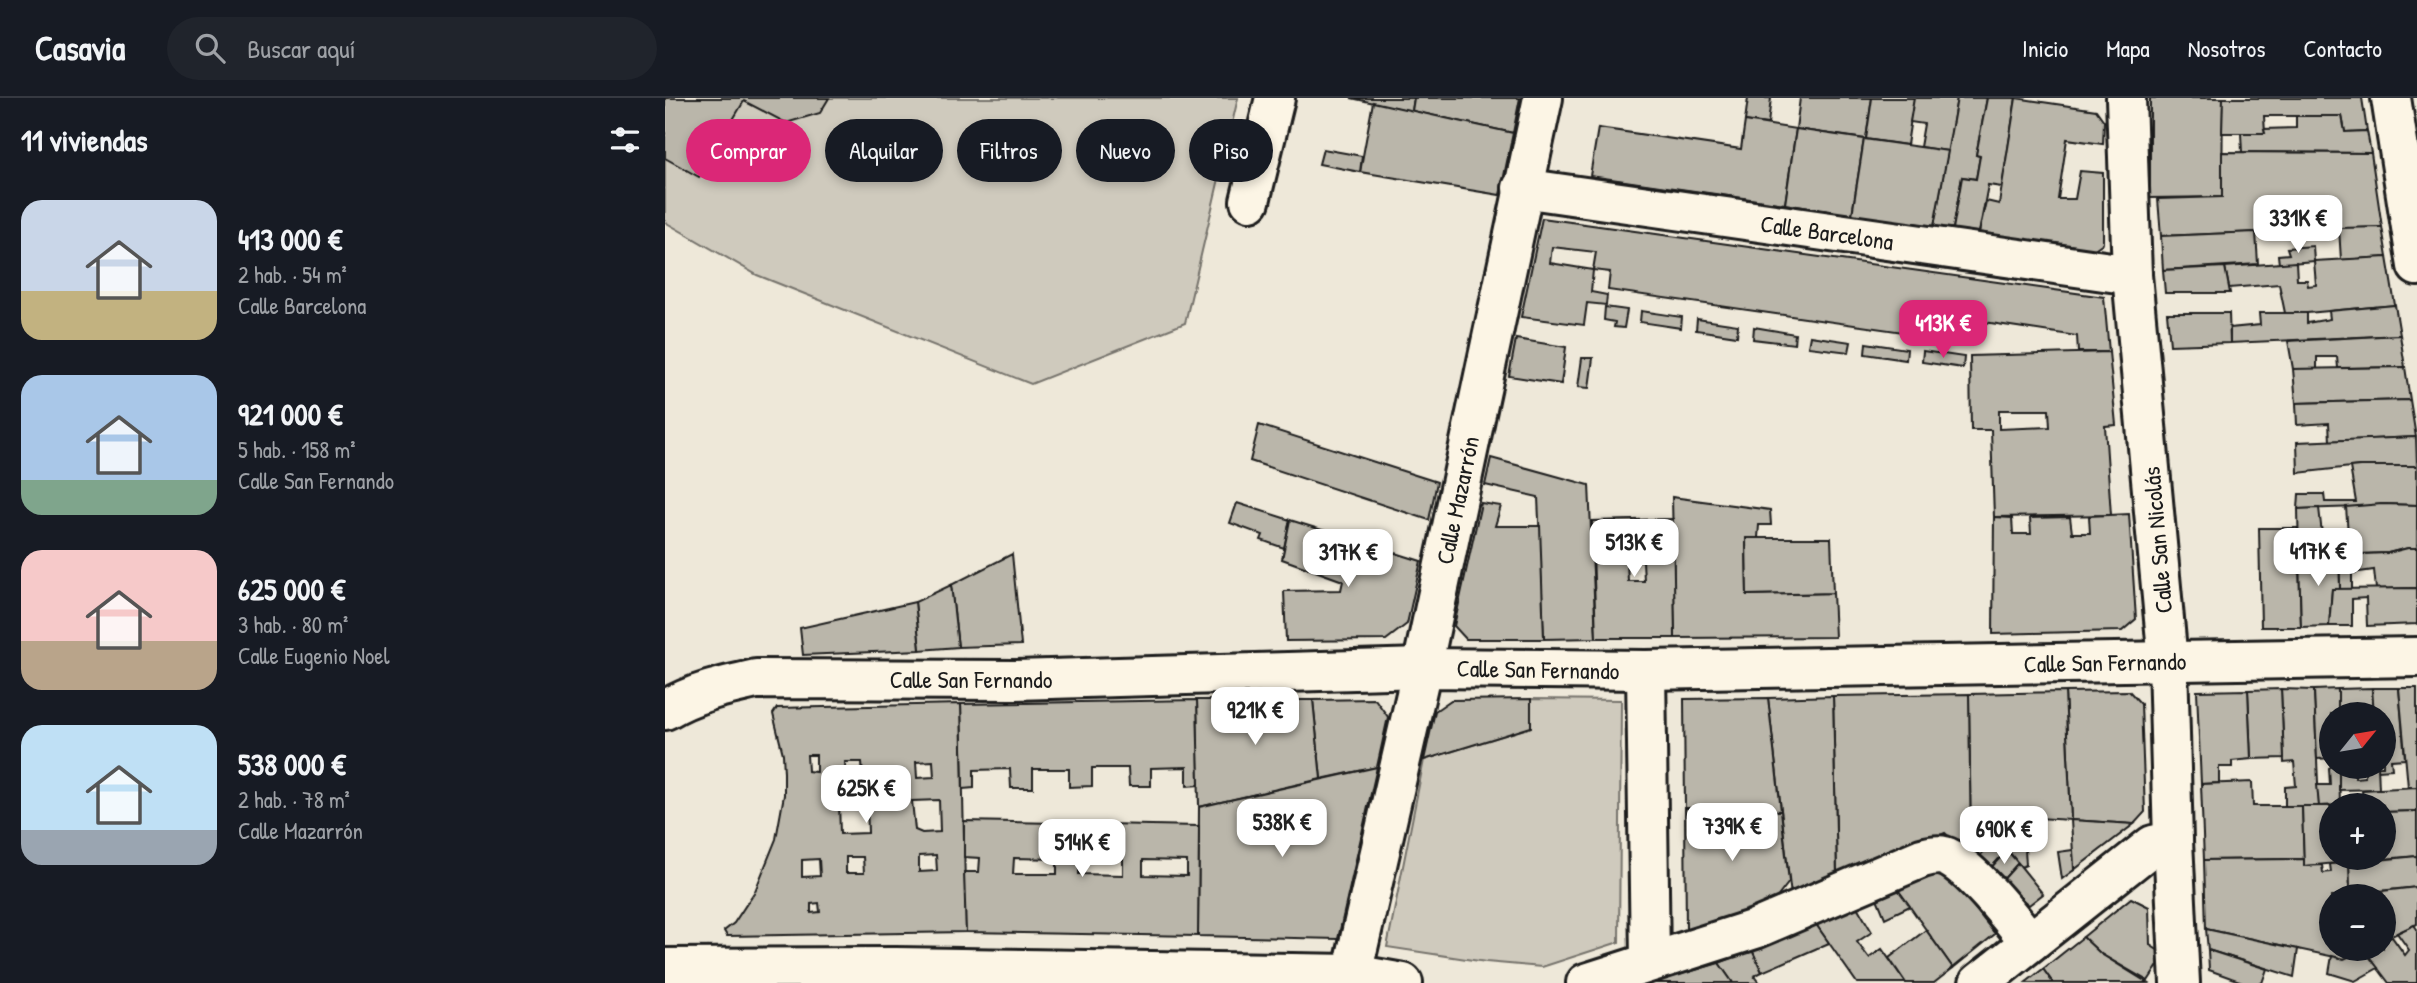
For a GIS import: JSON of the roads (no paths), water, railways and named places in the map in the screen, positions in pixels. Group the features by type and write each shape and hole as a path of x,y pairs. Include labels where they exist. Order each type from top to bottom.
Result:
{"street":[{"path":"1250,201 1275,98"},
{"name":"Calle Mazarrón","path":"1351,979 1422,668 1542,98"},
{"name":"Calle San Nicolás","path":"2126,98 2132,275 2168,662 2180,983"},
{"path":"2392,98 2417,266"},
{"name":"Calle Barcelona","path":"1522,188 2132,275"},
{"name":"Calle San Fernando","path":"665,710 715,688 756,679 1016,680 1422,668 1646,670 2417,657"},
{"path":"1646,670 1650,961"},
{"path":"1979,983 2153,845 2173,841"},
{"path":"1586,983 1755,929 1922,858 1936,855 1954,860 1967,871 2031,943"},
{"path":"665,968 897,975 1351,979 1403,983"}]}
